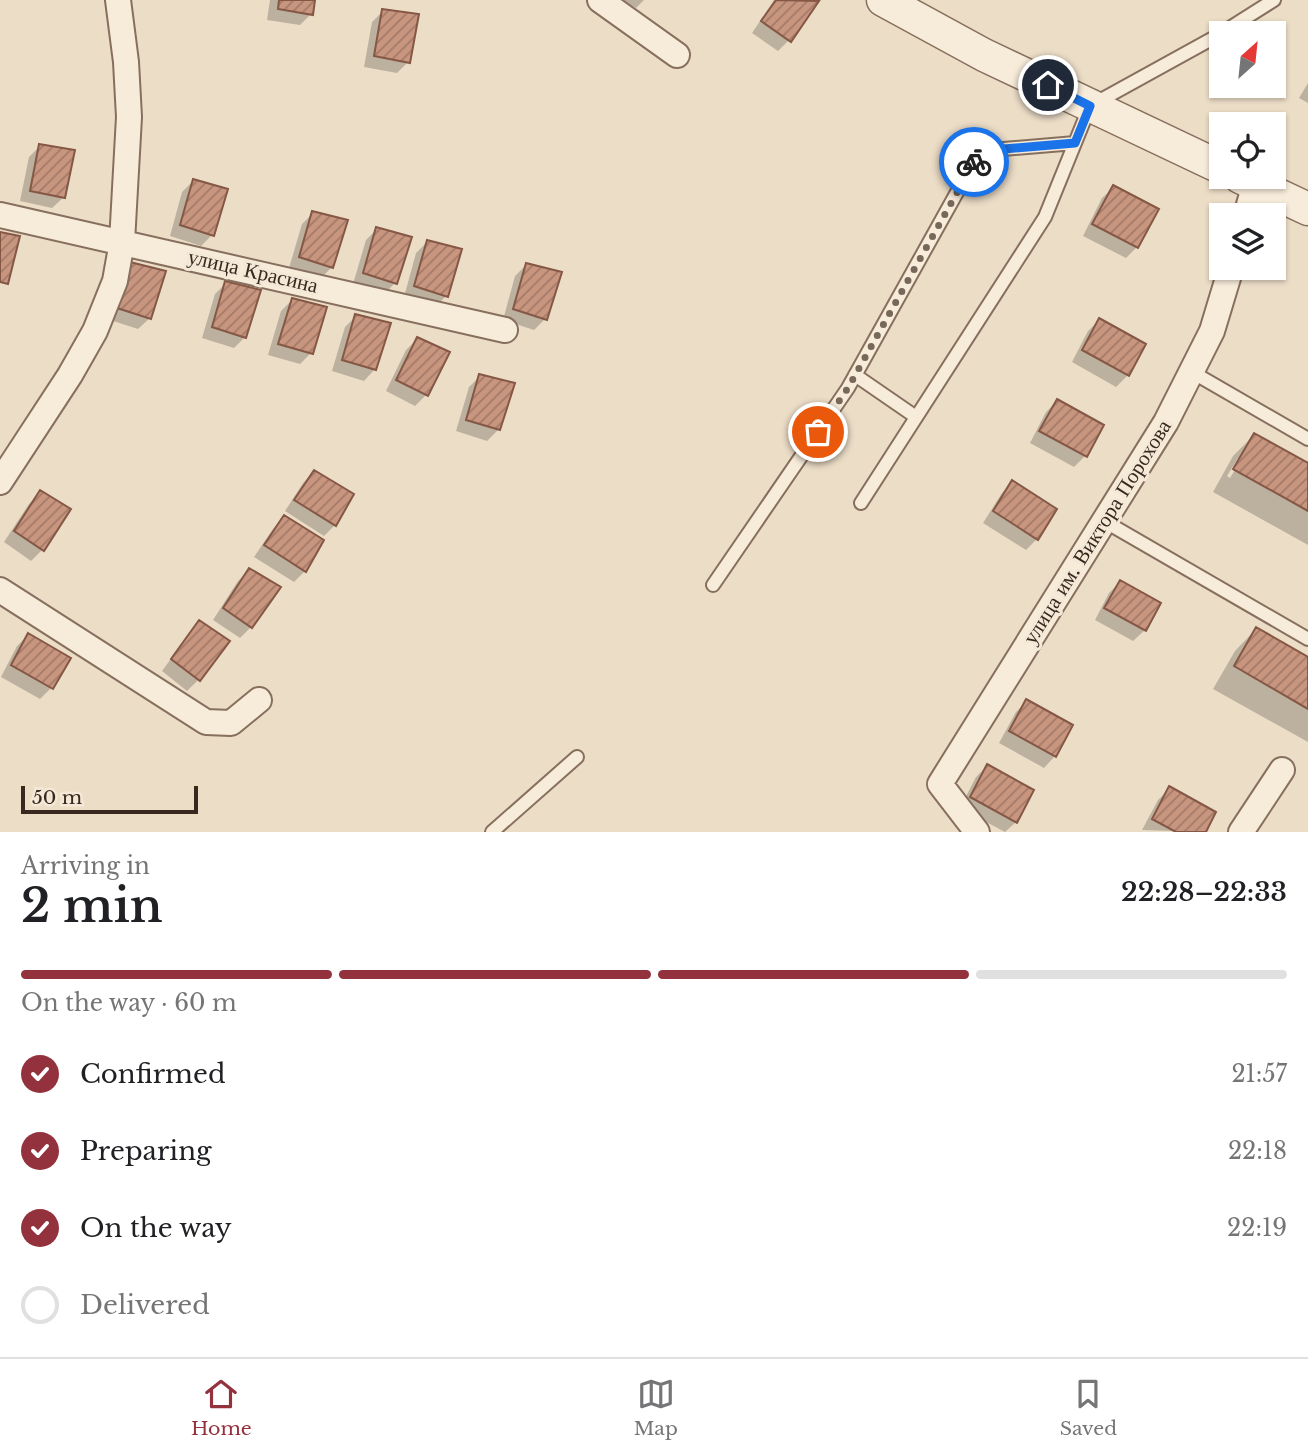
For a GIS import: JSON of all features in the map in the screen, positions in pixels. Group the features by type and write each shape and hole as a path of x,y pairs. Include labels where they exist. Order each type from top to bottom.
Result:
{"street":[{"path":"0,482 70,375 95,331 114,281 122,242 129,117 126,62 118,0"},
{"path":"600,0 677,55"},
{"path":"883,0 984,55 1209,162"},
{"path":"1267,189 1308,209"},
{"name":"улица Красина","path":"0,215 505,330"},
{"name":"улица им. Виктора Порохова","path":"977,832 940,785 1166,422 1212,331 1227,280"},
{"path":"0,590 206,722 231,723 259,700"},
{"path":"1241,832 1282,770"}],"lane":[{"path":"861,503 1045,218 1090,106 1217,36 1274,0"},
{"path":"713,585 855,375 980,151 1075,143"},
{"path":"1192,372 1308,439"},
{"path":"855,375 916,416"},
{"path":"1104,522 1308,639"},
{"path":"492,832 577,757"}],"building":[{"path":"279,0 315,0 313,15 278,9"},
{"path":"776,0 819,1 791,42 761,21"},
{"path":"382,9 419,14 410,63 374,56"},
{"path":"39,144 75,150 65,198 30,191"},
{"path":"193,179 228,189 214,236 180,225"},
{"path":"1113,185 1159,209 1138,248 1092,224"},
{"path":"312,211 348,220 333,268 299,257"},
{"path":"376,227 412,237 397,284 363,273"},
{"path":"0,232 20,236 8,284 0,282"},
{"path":"427,240 462,249 448,297 414,286"},
{"path":"130,262 166,271 151,319 117,308"},
{"path":"526,263 562,272 547,320 513,309"},
{"path":"225,281 261,290 246,338 212,327"},
{"path":"292,298 327,307 313,354 278,344"},
{"path":"355,314 391,323 376,370 342,360"},
{"path":"1099,318 1146,344 1129,376 1082,350"},
{"path":"417,337 450,352 428,396 396,380"},
{"path":"479,374 515,383 500,430 466,420"},
{"path":"1057,399 1104,425 1087,457 1039,431"},
{"path":"1254,433 1308,463 1308,511 1233,469"},
{"path":"314,470 354,494 336,526 294,500"},
{"path":"1012,480 1057,509 1038,540 993,511"},
{"path":"40,490 71,509 44,551 14,531"},
{"path":"284,515 324,540 306,572 264,545"},
{"path":"249,568 281,587 252,628 223,608"},
{"path":"1120,580 1161,603 1146,631 1104,608"},
{"path":"199,620 230,641 200,681 171,659"},
{"path":"1256,627 1308,657 1308,709 1234,666"},
{"path":"28,633 71,658 53,689 11,665"},
{"path":"1026,699 1073,725 1056,757 1009,731"},
{"path":"987,764 1034,790 1017,823 970,797"},
{"path":"1169,786 1216,812 1206,832 1176,832 1152,819"}],"way so far":[{"path":"818,432 848,388 974,162"}],"route":[{"path":"974,162 980,151 1075,143 1090,106 1048,85"}]}
